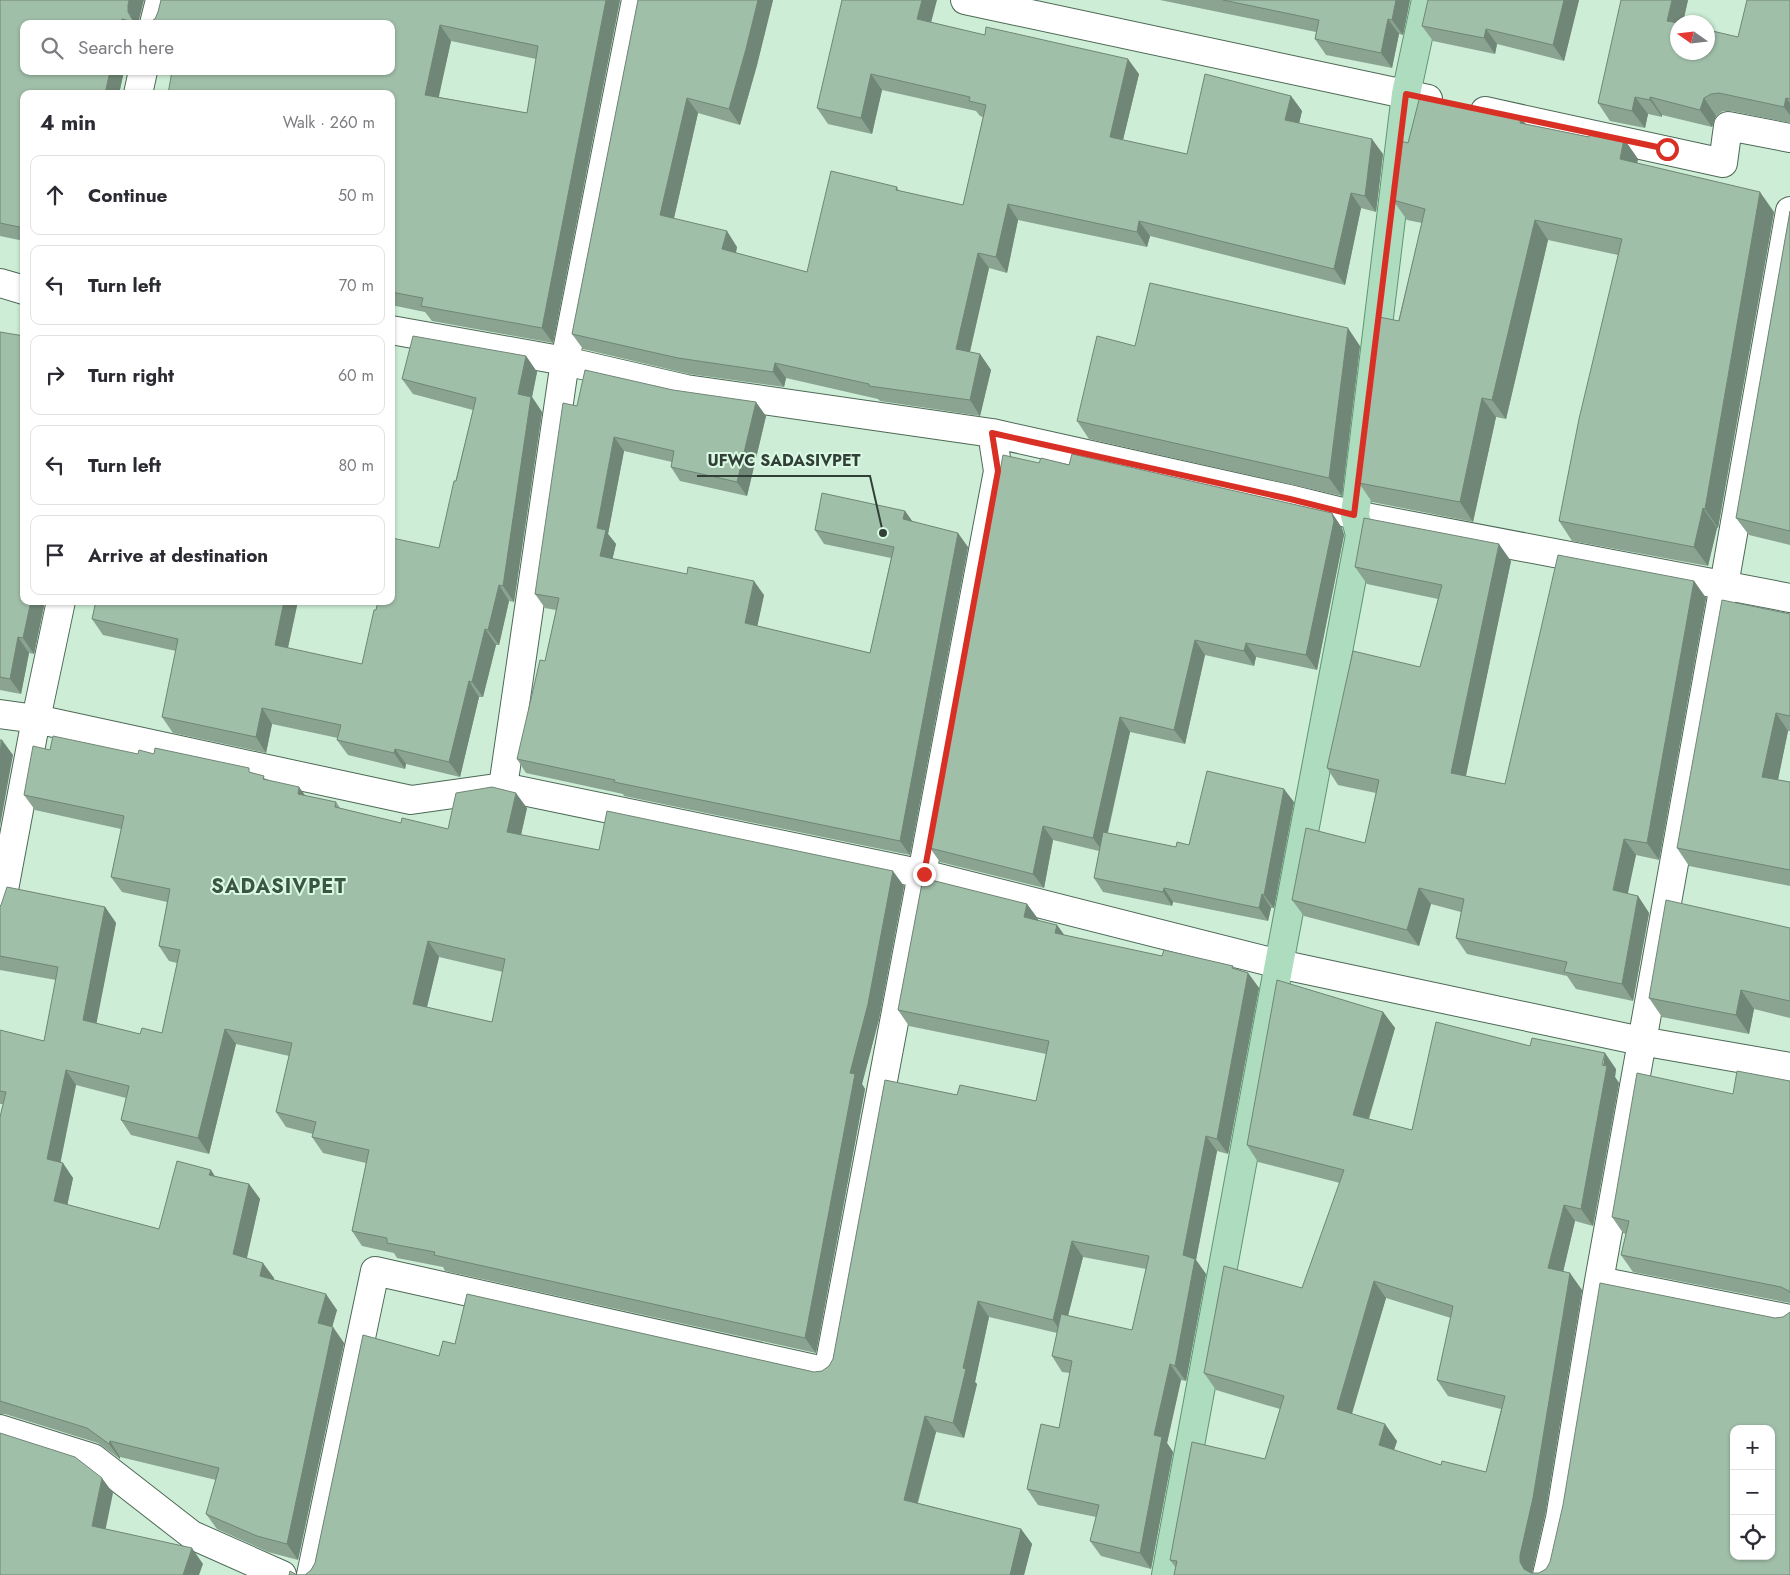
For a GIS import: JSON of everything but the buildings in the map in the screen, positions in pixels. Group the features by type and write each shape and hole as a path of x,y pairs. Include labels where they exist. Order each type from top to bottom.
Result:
{"main road":[{"path":"1166,1575 1360,535 1354,515 1406,94 1426,0"}],"street":[{"path":"155,20 160,0"},
{"path":"503,787 565,361 636,0"},
{"path":"965,0 1073,11 1406,94 1723,163 1728,126 1790,138"},
{"path":"139,90 142,75"},
{"path":"1547,1575 1560,1518 1641,1041 1790,211"},
{"path":"0,283 20,289"},
{"path":"395,331 565,361 686,389 992,433 1354,515 1790,598"},
{"path":"310,1575 375,1271 828,1372 924,874 998,471 992,433"},
{"path":"0,911 59,605"},
{"path":"0,714 36,718 411,800 503,787 924,874 1279,964 1641,1041 1790,1067"},
{"path":"1599,1281 1790,1319"},
{"path":"0,1429 93,1458 192,1535 282,1575"}],"place":[{"name":"UFWC SADASIVPET","path":"883,533"}],"district":[{"name":"SADASIVPET","path":"279,886"}],"route":[{"path":"924,874 998,471 992,433 1354,515 1406,94 1667,149"}]}
